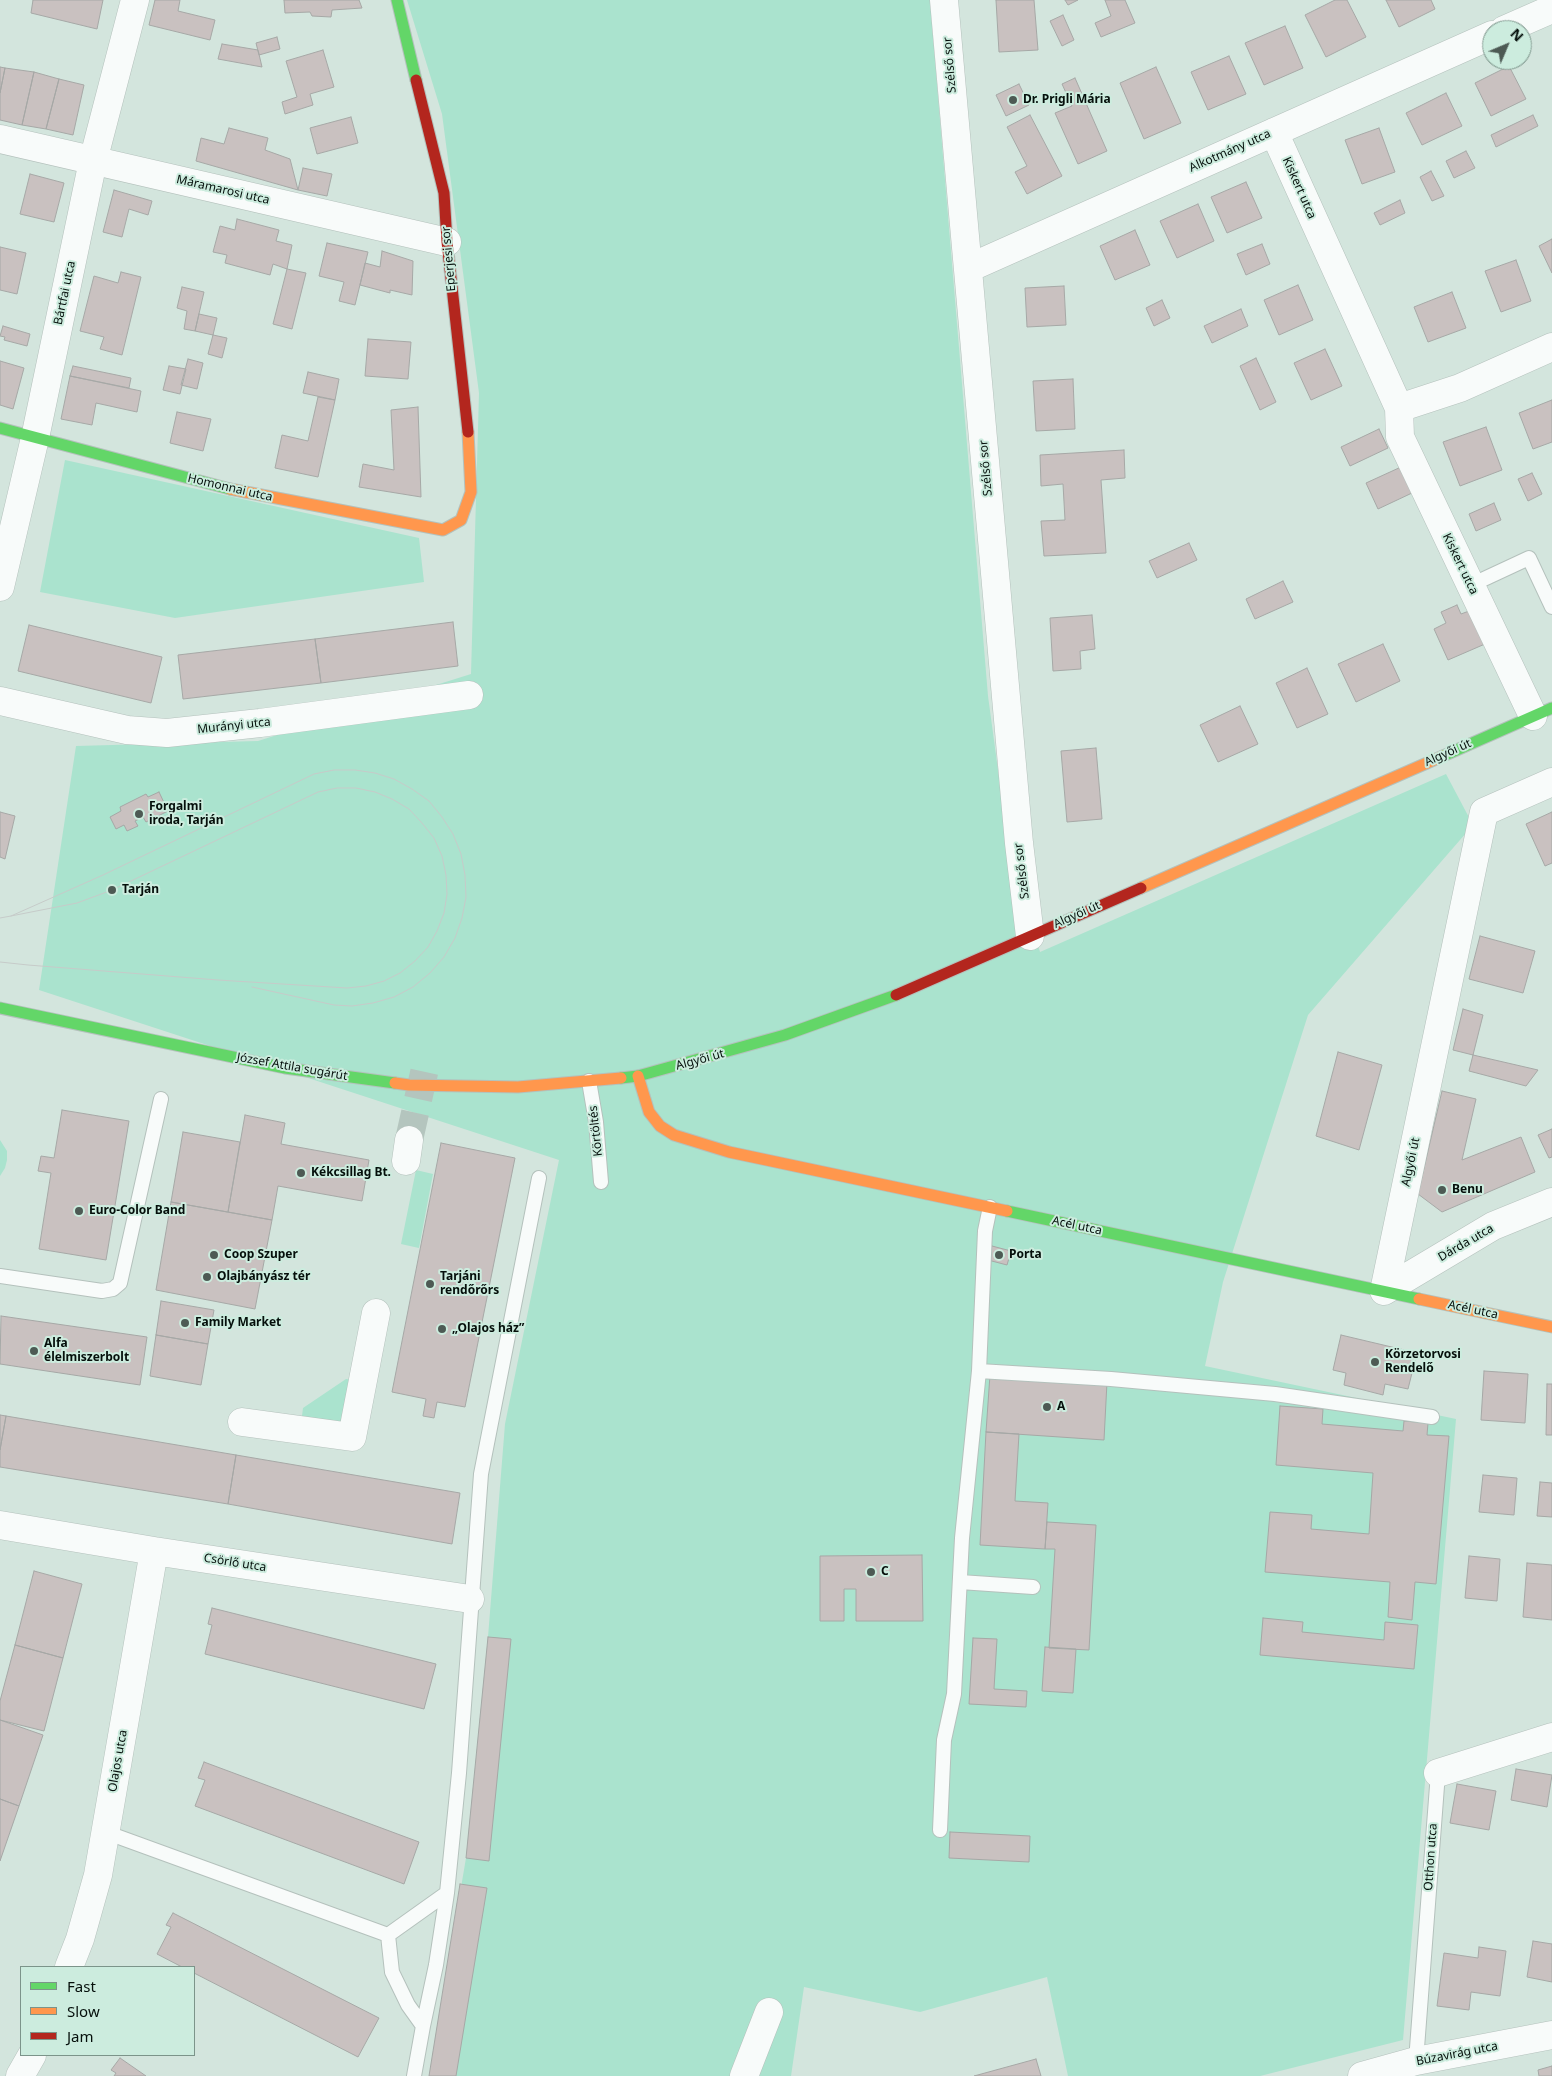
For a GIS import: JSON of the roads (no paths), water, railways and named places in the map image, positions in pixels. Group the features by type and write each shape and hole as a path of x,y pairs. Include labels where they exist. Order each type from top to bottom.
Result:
{"street":[{"name":"Bártfai utca","path":"0,587 35,438 93,160 135,0"},
{"name":"Eperjesi sor","path":"397,0 444,193 447,242 470,453 470,492 461,520"},
{"name":"Szélső sor","path":"944,0 1019,843 1030,936"},
{"path":"1527,20 1552,9"},
{"name":"Alkotmány utca","path":"968,268 1482,39"},
{"name":"Kiskert utca","path":"1274,132 1399,408 1400,437 1471,585 1543,712"},
{"name":"Máramarosi utca","path":"0,139 447,242"},
{"path":"1399,408 1460,388 1552,347"},
{"name":"Homonnai utca","path":"0,428 248,494 443,530 461,520"},
{"name":"Murányi utca","path":"0,701 127,730 167,733 260,723 469,695"},
{"name":"Algyői út","path":"589,1081 638,1076 735,1051 812,1026 901,993 1543,712"},
{"name":"Algyői út","path":"1384,1291 1484,812 1552,782"},
{"name":"József Attila sugárút","path":"0,1008 285,1068 410,1085 509,1087 589,1081"},
{"name":"Acél utca","path":"638,1076 649,1112 660,1126 674,1135 729,1152 1552,1327"},
{"name":"Dárda utca","path":"1384,1291 1493,1226 1552,1202"},
{"path":"242,1422 352,1437 376,1313"},
{"name":"Csörlő utca","path":"0,1525 154,1551 470,1599"},
{"name":"Olajos utca","path":"69,1966 80,1939 98,1875 154,1551"},
{"name":"Otthon utca","path":"1438,1773 1552,1737"},
{"path":"744,2076 769,2012"},
{"name":"Búzavirág utca","path":"1362,2076 1416,2061 1552,2035"},
{"path":"20,2076 31,2056"}],"lane":[{"path":"1471,585 1529,558 1552,607"},
{"name":"Körtöltés","path":"589,1081 596,1122 601,1182"},
{"path":"0,1276 102,1291 113,1289 120,1283 161,1099"},
{"path":"414,2076 436,1965 447,1893 459,1773 470,1599 481,1474 539,1178"},
{"path":"940,1830 944,1740 954,1694 962,1538 979,1370 985,1231 990,1207"},
{"path":"979,1370 1111,1379 1265,1394 1432,1418"},
{"path":"960,1582 1034,1588"},
{"name":"Otthon utca","path":"1416,2061 1438,1773"},
{"path":"105,1832 388,1935"},
{"path":"388,1935 447,1893"},
{"path":"388,1935 392,1972 408,2006 424,2026"}],"tunnel":[{"path":"409,1140 426,1064"}],"tram line":[{"path":"0,918 11,916 103,875 314,774 334,770 355,770 375,773 394,779 429,801 453,834 461,854 465,875 466,897 462,918 455,938 444,957 430,973 413,987 394,997 352,1006 334,1005 252,987"},
{"path":"0,962 218,980 347,988 366,986 384,981 400,973 428,947 444,913 447,894 446,875 442,856 434,838 409,809 375,792 356,788 337,788 318,792 112,890 77,903 11,916"}],"place":[{"name":"Dr. Prigli Mária","path":"1013,100"},
{"name":"Forgalmi iroda, Tarján","path":"139,814"},
{"name":"Tarján","path":"112,890"},
{"name":"Kékcsillag Bt.","path":"301,1173"},
{"name":"Benu","path":"1442,1190"},
{"name":"Euro-Color Band","path":"79,1211"},
{"name":"Coop Szuper","path":"214,1255"},
{"name":"Porta","path":"999,1255"},
{"name":"Olajbányász tér","path":"207,1277"},
{"name":"Tarjáni rendőrőrs","path":"430,1284"},
{"name":"Family Market","path":"185,1323"},
{"name":"„Olajos ház”","path":"442,1329"},
{"name":"Alfa élelmiszerbolt","path":"34,1351"},
{"name":"Körzetorvosi Rendelő","path":"1375,1362"},
{"name":"A","path":"1047,1407"},
{"name":"C","path":"871,1572"}]}
